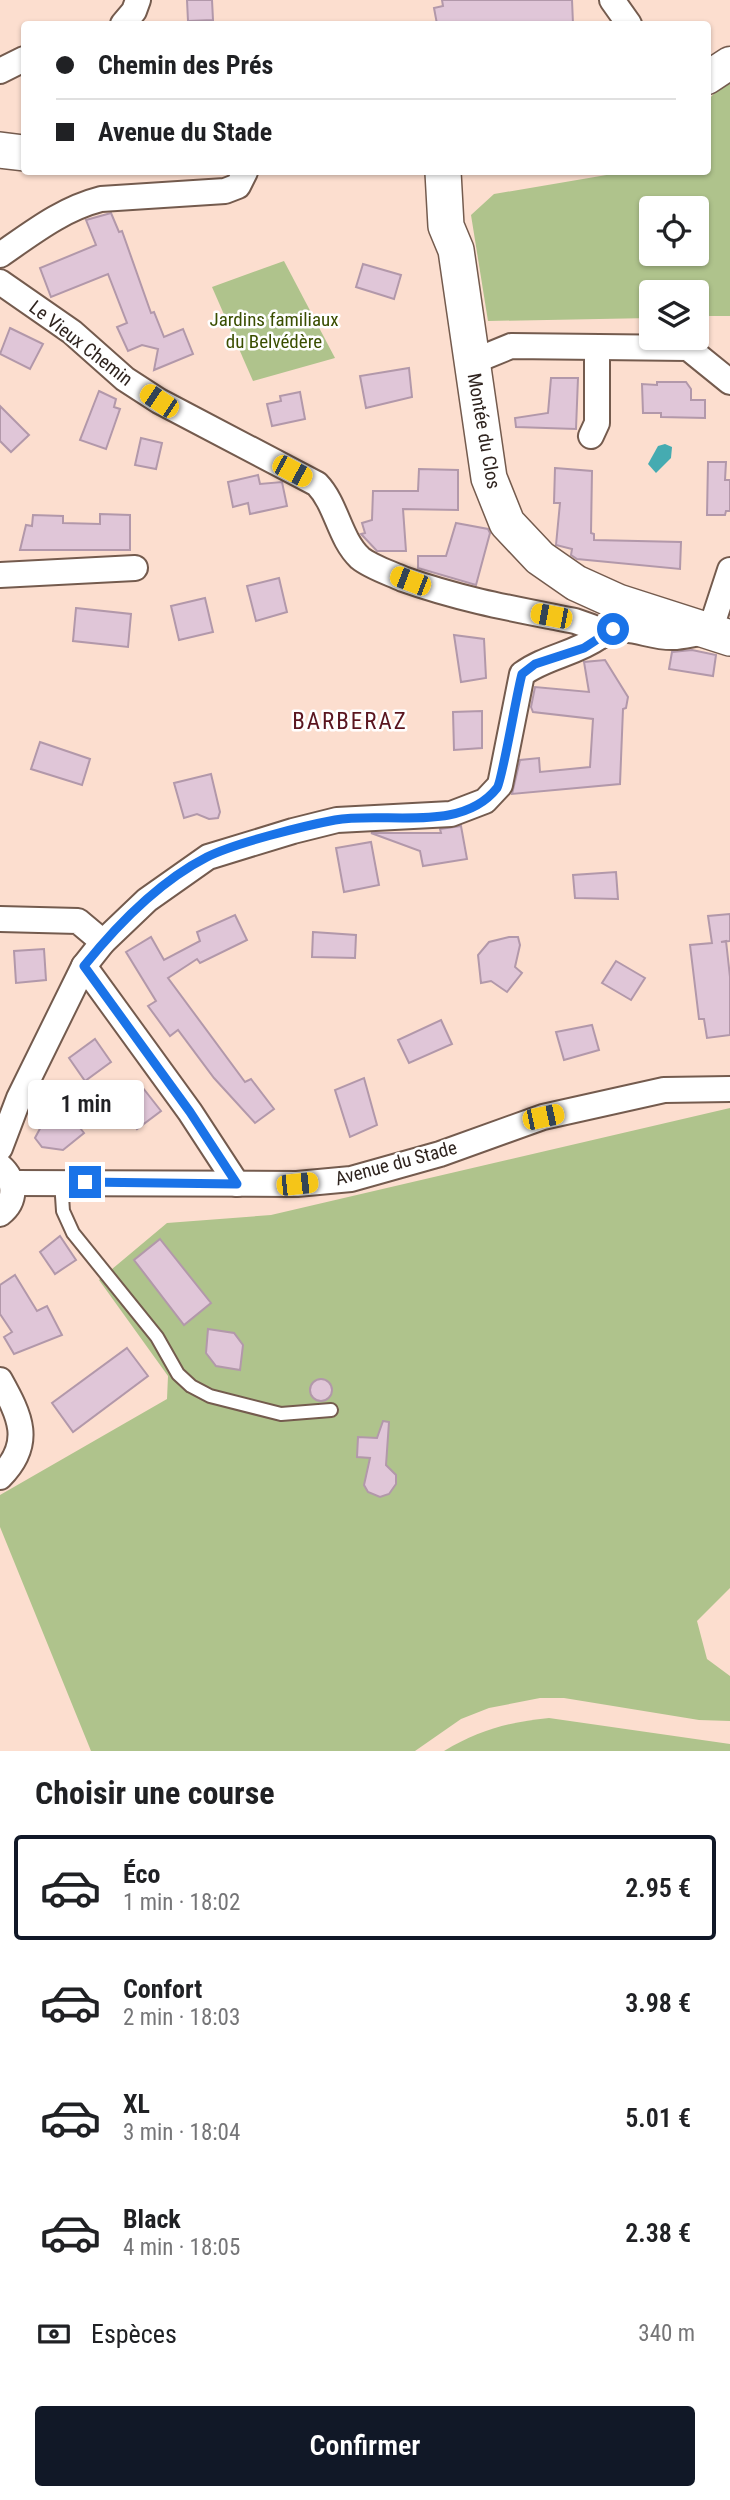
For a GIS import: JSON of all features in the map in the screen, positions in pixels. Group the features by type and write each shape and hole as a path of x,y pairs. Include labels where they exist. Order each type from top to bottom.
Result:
{"main road":[{"path":"0,150 21,153"},
{"name":"Montée du Clos","path":"443,175 446,226 456,250 489,478 507,523 540,558 576,583 618,602 720,634"},
{"name":"Montée du Clos","path":"456,250 460,224 458,175"}],"street":[{"path":"125,21 138,0"},
{"path":"612,0 627,21"},
{"path":"0,71 21,60"},
{"path":"711,75 730,63"},
{"path":"0,255 55,217 81,204 101,199 225,191 238,186 243,175"},
{"name":"Le Vieux Chemin","path":"0,282 68,329 125,379 159,401 317,484 327,494 349,544 361,559 389,573 453,597 575,621 592,627 599,637"},
{"path":"472,362 511,346 688,348 730,382"},
{"path":"591,436 597,423 597,347"},
{"path":"0,575 135,568"},
{"path":"0,1148 24,1087 84,966 103,942 147,900 208,857 337,820 450,814 485,801 500,785 522,674 535,664 584,648 613,629 635,629 674,637 720,634 730,570"},
{"path":"0,919 78,922 103,942"},
{"path":"84,966 190,1112 237,1184"},
{"name":"Avenue du Stade","path":"6,1175 61,1181 237,1184 297,1184 351,1179 440,1154 543,1117 664,1090 724,1092"},
{"path":"0,1214 10,1202 6,1175"},
{"path":"0,1380 19,1418 21,1434 11,1466 0,1477"}],"lane":[{"path":"61,1181 63,1211 73,1233 157,1337 178,1374 191,1386 210,1396 281,1414 331,1410"}],"green space":[{"path":"730,77 730,316 709,316 709,280 639,280 639,318 488,321 471,215 494,194 606,175 711,175 711,97"},
{"name":"Jardins familiaux du Belvédère","path":"284,261 335,358 253,381 212,287"},
{"path":"730,1108 730,1588 697,1621 707,1659 730,1676 730,1721 699,1720 564,1698 540,1698 489,1708 461,1719 415,1751 91,1751 0,1527 0,1495 167,1399 168,1376 99,1280 167,1223 271,1215"},
{"path":"549,1718 730,1744 730,1751 444,1751 495,1728"}],"water":[{"path":"665,444 672,447 671,458 656,473 648,464 658,446"}],"building":[{"path":"187,0 212,0 213,20 188,21"},
{"path":"442,0 572,0 573,21 436,21 434,8 443,6"},
{"path":"111,213 119,232 122,231 151,313 154,312 164,337 183,329 193,354 154,370 158,349 142,345 128,351 117,327 127,323 108,274 51,297 40,268 96,245 86,220"},
{"path":"363,264 401,275 394,299 356,287"},
{"path":"10,328 43,344 30,369 0,354"},
{"path":"409,368 412,397 366,408 360,376"},
{"path":"551,378 578,378 576,429 516,427 515,418 548,413"},
{"path":"657,382 686,382 691,389 691,400 705,400 705,418 661,417 661,413 643,413 642,384 657,385"},
{"path":"99,391 116,399 114,407 120,409 106,449 80,440"},
{"path":"300,392 305,419 272,426 267,404 281,401 280,396"},
{"path":"0,406 29,435 11,452 0,441"},
{"path":"141,438 162,443 156,469 135,465"},
{"path":"708,462 726,462 725,480 730,480 730,511 726,511 725,515 707,515"},
{"path":"555,468 592,471 591,533 594,534 594,540 681,542 680,569 577,559 571,555 572,549 556,545 560,503 554,503"},
{"path":"419,469 458,470 458,510 403,509 406,551 377,551 361,534 365,533 362,523 372,520 373,491 418,491"},
{"path":"258,475 260,484 282,482 287,506 250,514 248,503 233,507 228,482"},
{"path":"100,514 130,515 130,550 20,550 26,525 32,526 33,515 63,516 63,523 100,524"},
{"path":"456,523 488,529 490,533 476,585 418,568 418,556 446,556"},
{"path":"279,578 287,612 256,621 247,586"},
{"path":"205,598 213,632 179,640 171,606"},
{"path":"76,608 131,614 128,647 73,641"},
{"path":"454,635 484,639 486,678 461,682"},
{"path":"692,650 716,655 713,676 669,669 672,652"},
{"path":"605,660 628,697 626,708 623,709 620,784 512,794 520,760 539,758 540,772 590,767 593,719 533,712 531,707 535,687 589,692 584,662"},
{"path":"482,711 482,748 454,750 453,712"},
{"path":"40,742 90,759 82,785 31,769"},
{"path":"211,774 220,812 218,818 209,819 197,814 184,818 174,783"},
{"path":"461,826 467,859 423,866 420,851 371,833 441,833 440,829"},
{"path":"371,842 379,885 344,892 336,848"},
{"path":"616,872 618,899 575,898 573,875"},
{"path":"730,914 730,941 726,941 730,977 730,1035 707,1038 704,1019 699,1019 690,945 712,943 708,916"},
{"path":"235,915 247,940 200,963 197,959 168,978 245,1082 251,1079 274,1109 255,1123 214,1078 178,1030 170,1036 148,1006 156,1001 126,952 151,937 164,960 200,941 197,932"},
{"path":"313,932 356,935 355,958 312,957"},
{"path":"518,937 520,945 515,967 522,973 507,992 491,981 481,983 478,955 489,942"},
{"path":"44,949 46,980 16,983 14,951"},
{"path":"616,961 645,978 631,1000 602,983"},
{"path":"441,1020 452,1044 409,1063 398,1040"},
{"path":"592,1025 599,1050 564,1060 556,1032"},
{"path":"95,1039 111,1062 85,1081 69,1058"},
{"path":"364,1078 377,1125 350,1137 335,1090"},
{"path":"143,1088 161,1111 137,1129 120,1106"},
{"path":"66,1110 84,1133 63,1150 42,1147 35,1138 44,1121 51,1122"},
{"path":"60,1236 76,1260 55,1274 40,1252"},
{"path":"160,1239 211,1303 184,1325 134,1260"},
{"path":"15,1275 37,1311 47,1306 62,1335 14,1354 4,1337 12,1332 0,1314 0,1285"},
{"path":"208,1329 234,1333 243,1345 240,1370 216,1366 206,1353"},
{"path":"127,1348 148,1376 73,1432 52,1403"},
{"path":"321,1379 329,1382 332,1390 329,1398 321,1401 313,1398 310,1390 313,1382"},
{"path":"383,1421 389,1422 386,1465 396,1475 396,1484 389,1494 380,1497 368,1492 364,1485 370,1458 357,1457 358,1437 377,1438"}],"district":[{"name":"BARBERAZ","path":"350,721"}],"route":[{"path":"85,1182 237,1184 190,1112 84,966 103,942 147,900 208,857 337,820 450,814 485,801 500,785 511,715 522,674 535,664 584,648 613,629"}]}
